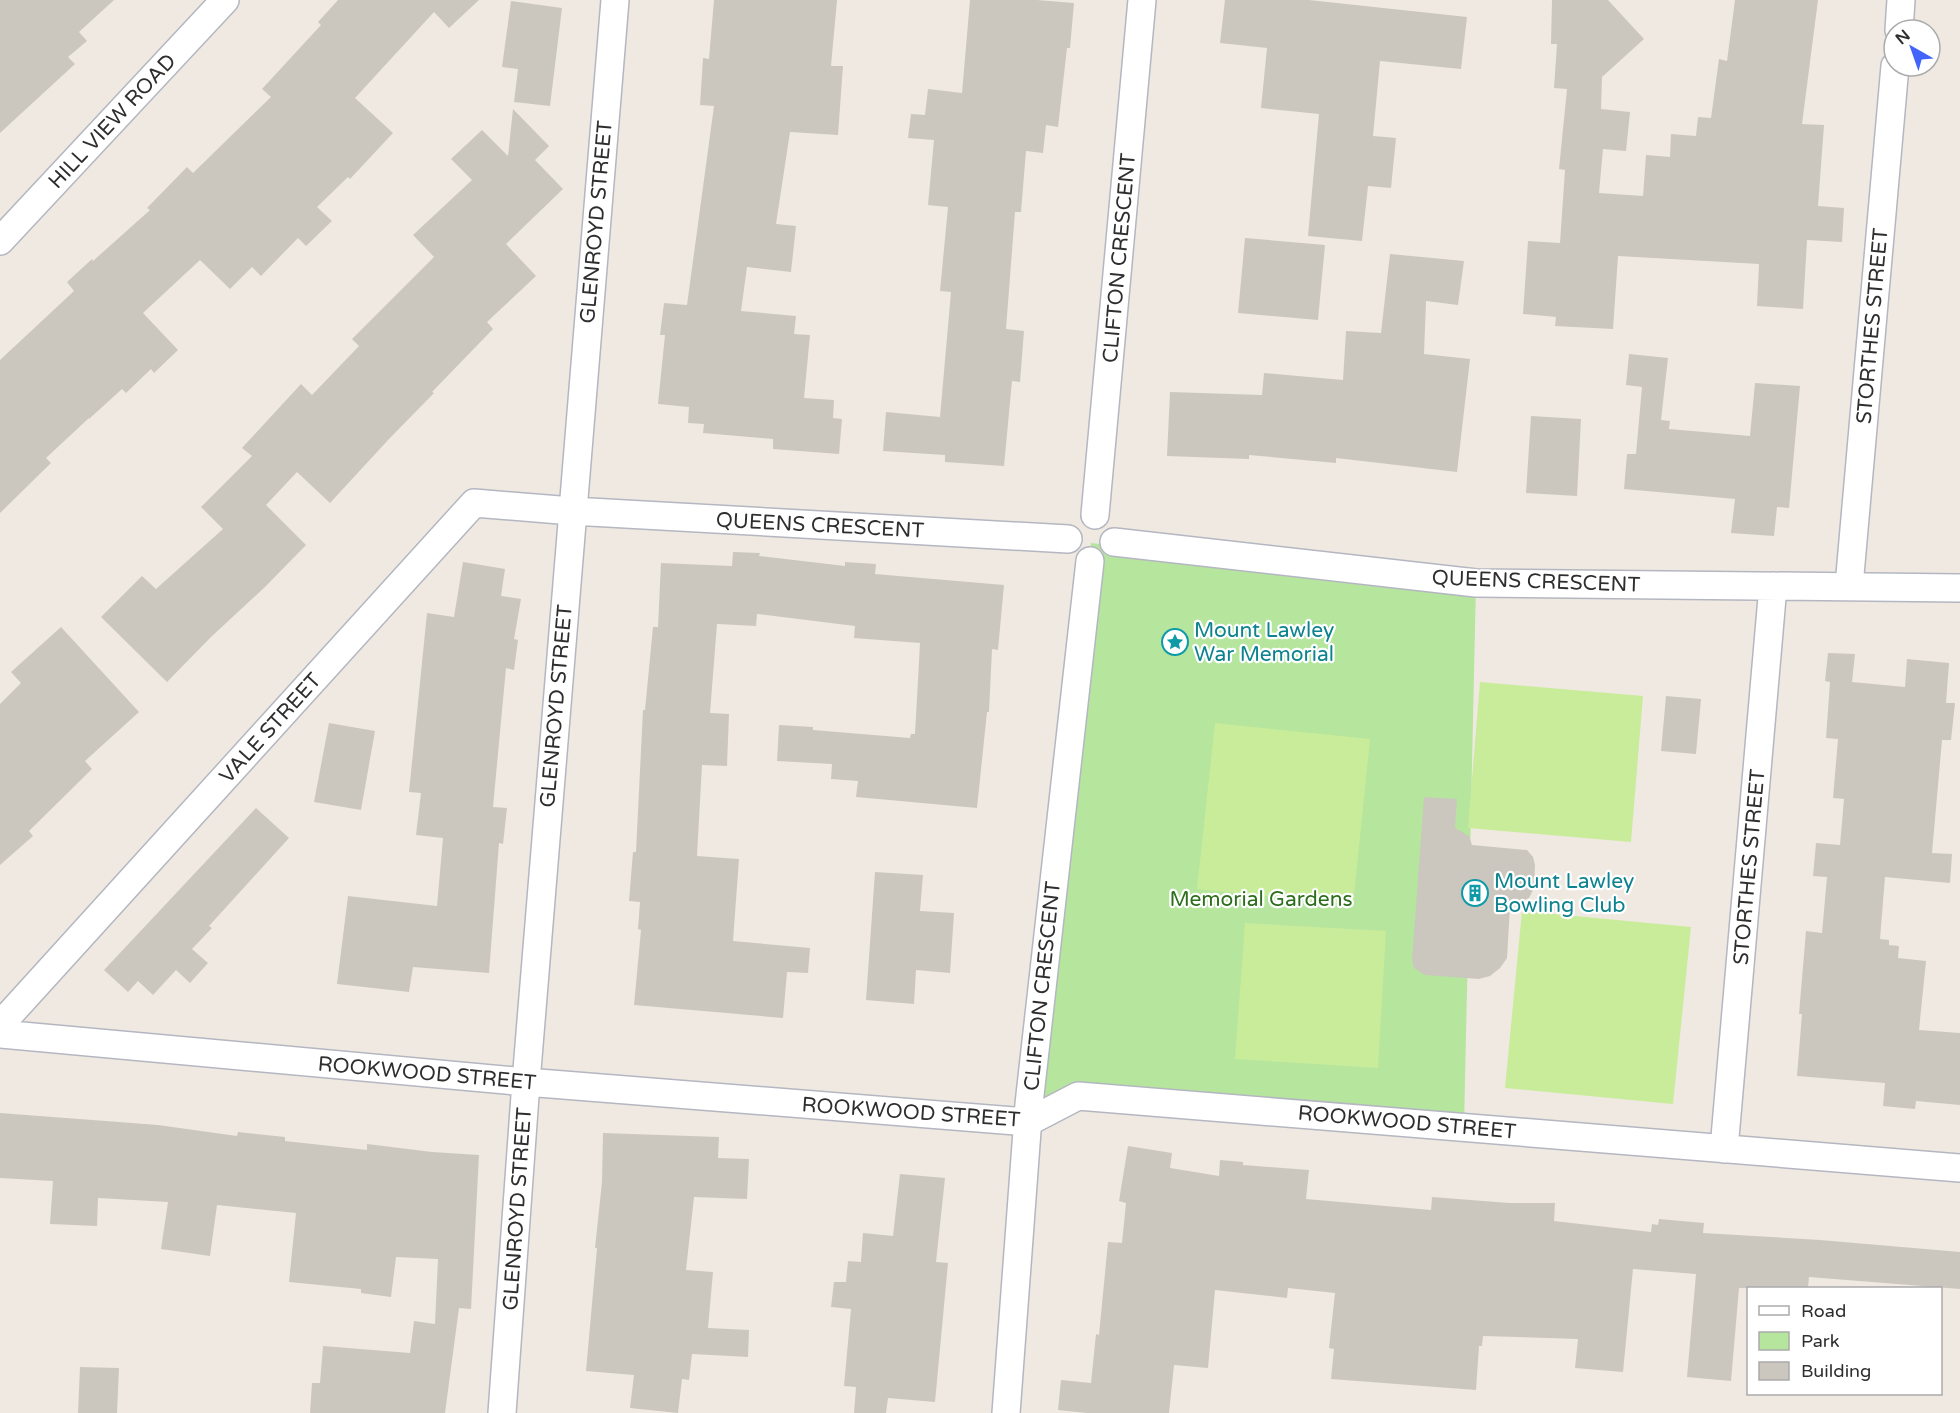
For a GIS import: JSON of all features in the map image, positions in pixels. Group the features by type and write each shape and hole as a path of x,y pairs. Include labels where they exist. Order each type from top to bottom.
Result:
{"street":[{"name":"HILL VIEW ROAD","path":"0,242 225,0"},
{"name":"GLENROYD STREET","path":"502,1413 526,1082 615,0"},
{"name":"CLIFTON CRESCENT","path":"1095,515 1142,0"},
{"path":"1900,18 1901,0"},
{"name":"STORTHES STREET","path":"1849,586 1895,78"},
{"name":"VALE STREET","path":"0,1025 474,503 572,511"},
{"name":"QUEENS CRESCENT","path":"572,511 1068,539"},
{"path":"1088,515 1095,515 1108,522 1114,535 1114,542 1105,556 1090,561 1072,552 1068,539 1071,526 1076,520 1088,515"},
{"name":"QUEENS CRESCENT","path":"1114,542 1476,583 1960,588"},
{"name":"CLIFTON CRESCENT","path":"1006,1413 1028,1122 1090,561"},
{"name":"STORTHES STREET","path":"1724,1149 1773,586"},
{"name":"ROOKWOOD STREET","path":"0,1034 526,1082 1028,1122 1078,1096 1960,1168"}],"green space":[{"name":"Memorial Gardens","path":"1091,543 1476,583 1464,1126 1029,1104"},
{"path":"1480,682 1643,696 1631,842 1468,828"},
{"path":"1215,723 1370,739 1353,905 1197,889"},
{"path":"1522,911 1691,927 1673,1104 1505,1088"},
{"path":"1245,923 1386,931 1378,1068 1235,1059"}],"building":[{"path":"0,0 114,0 79,32 87,41 68,57 75,64 0,133"},
{"path":"338,0 479,0 449,28 434,12 355,98 393,133 350,179 348,177 317,207 332,221 306,246 298,238 261,276 252,267 230,289 200,260 143,313 178,350 154,373 151,369 126,393 122,389 89,418 46,458 51,463 0,513 0,360 74,291 67,282 150,210 147,208 187,167 193,173 271,97 262,89 321,25 318,22"},
{"path":"714,0 837,0 831,66 843,66 838,135 790,132 776,224 796,226 791,272 747,267 741,311 796,316 794,334 810,335 804,398 834,400 833,418 842,419 839,454 773,449 773,439 703,433 704,424 688,423 689,407 658,404 665,335 660,335 664,303 687,305 714,106 700,105 703,58 709,59"},
{"path":"970,0 1037,0 1074,3 1058,127 1046,125 1043,153 1026,151 1021,212 1015,212 1006,329 1024,331 1020,382 1012,381 1004,466 945,462 945,455 883,451 886,412 940,417 951,292 940,291 948,207 928,205 934,140 908,138 911,114 925,115 928,89 962,93"},
{"path":"1225,0 1309,0 1467,17 1461,69 1380,61 1373,136 1396,138 1391,188 1368,186 1362,241 1308,236 1319,114 1261,108 1267,48 1220,43"},
{"path":"1552,0 1608,0 1644,39 1602,77 1601,109 1630,112 1626,151 1603,149 1599,193 1643,196 1646,155 1670,157 1671,134 1696,136 1698,117 1711,118 1719,59 1727,61 1735,0 1818,0 1802,124 1824,125 1818,206 1844,208 1842,242 1807,240 1803,309 1757,306 1759,264 1618,256 1613,329 1555,326 1556,317 1523,314 1528,241 1560,243 1565,170 1559,169 1567,89 1554,88 1557,44 1551,44"},
{"path":"511,1 562,8 550,106 514,102 518,69 502,67"},
{"path":"513,109 549,146 535,160 563,189 506,244 536,276 487,322 493,329 330,503 297,472 266,505 306,545 167,682 101,617 142,576 156,589 223,529 201,507 252,456 242,448 301,384 312,395 359,346 352,339 434,257 413,235 472,180 451,159 482,130 508,156"},
{"path":"1245,238 1325,245 1318,320 1238,313"},
{"path":"1390,254 1464,261 1458,305 1426,301 1424,354 1470,359 1457,472 1336,458 1336,463 1249,455 1249,459 1167,456 1170,392 1262,395 1264,373 1343,380 1346,331 1381,333"},
{"path":"1629,354 1668,358 1661,420 1670,421 1669,429 1750,436 1755,383 1800,386 1789,508 1777,507 1774,536 1731,533 1735,499 1624,489 1627,454 1636,454 1642,387 1626,385"},
{"path":"1531,416 1581,419 1577,496 1526,493"},
{"path":"733,552 760,553 759,556 845,566 845,562 876,564 875,574 1004,585 998,650 992,649 989,712 987,712 977,808 856,797 858,781 831,779 832,764 777,761 779,725 910,738 911,734 915,734 920,643 854,638 855,626 757,614 756,626 717,624 710,713 729,714 727,766 702,765 697,856 739,859 733,941 810,948 808,973 787,972 783,1018 634,1005 641,930 638,929 640,902 629,901 633,852 636,852 643,710 645,710 653,627 658,627 661,563 732,566"},
{"path":"463,562 505,569 501,596 521,599 514,639 518,640 514,670 506,668 493,807 507,808 503,844 499,843 489,973 413,967 409,992 337,984 348,896 437,906 443,838 416,835 421,793 409,792 427,613 454,617"},
{"path":"61,627 139,712 85,761 92,769 29,831 33,836 0,865 0,704 21,683 11,672"},
{"path":"1828,653 1855,654 1852,682 1905,687 1907,659 1949,663 1946,703 1955,703 1951,740 1942,740 1932,853 1952,854 1950,883 1885,877 1880,939 1889,940 1889,945 1899,946 1898,958 1926,961 1919,1030 1960,1033 1960,1105 1916,1101 1915,1109 1883,1106 1885,1083 1797,1076 1802,1014 1799,1014 1806,931 1822,933 1827,877 1813,876 1816,843 1840,845 1844,799 1833,798 1838,739 1826,738 1830,682 1825,681"},
{"path":"1666,696 1701,699 1696,754 1661,751"},
{"path":"329,723 375,731 361,810 314,802"},
{"name":"Mount Lawley Bowling Club","path":"1424,797 1457,799 1455,828 1469,836 1472,845 1527,850 1533,857 1534,888 1529,898 1510,907 1507,958 1490,976 1479,979 1425,975 1414,968 1412,960"},
{"path":"256,808 289,838 209,926 212,928 192,949 208,963 190,983 176,970 153,995 138,981 128,992 104,970"},
{"path":"875,872 923,875 920,911 954,913 950,973 916,970 914,1004 866,1000"},
{"path":"0,1113 158,1125 237,1136 238,1132 285,1137 285,1141 367,1150 367,1144 479,1155 471,1309 459,1308 445,1413 310,1413 312,1383 320,1383 323,1346 410,1353 414,1321 435,1324 438,1259 396,1257 391,1297 361,1293 361,1289 289,1282 296,1213 217,1205 210,1256 161,1249 168,1202 98,1198 97,1226 50,1224 53,1181 0,1178"},
{"path":"603,1133 719,1137 718,1158 749,1159 747,1199 694,1197 686,1270 713,1272 708,1328 749,1330 748,1357 692,1354 689,1380 682,1379 678,1413 630,1408 634,1375 586,1371 602,1182"},
{"path":"1128,1146 1172,1153 1170,1168 1219,1176 1220,1160 1243,1162 1243,1165 1309,1170 1306,1199 1431,1210 1432,1197 1509,1203 1555,1203 1554,1221 1651,1232 1652,1224 1658,1225 1659,1219 1704,1223 1703,1233 1960,1252 1960,1289 1809,1277 1808,1287 1739,1288 1731,1381 1687,1377 1696,1274 1633,1269 1623,1372 1575,1368 1578,1339 1483,1336 1482,1346 1479,1346 1476,1390 1331,1379 1334,1349 1329,1348 1335,1293 1288,1288 1287,1298 1215,1290 1208,1368 1174,1365 1169,1413 1087,1413 1058,1410 1061,1380 1091,1383 1096,1334 1099,1335 1108,1242 1122,1243 1126,1203 1119,1201"},
{"path":"900,1174 945,1178 936,1262 948,1263 935,1402 888,1398 886,1413 854,1413 856,1387 844,1386 851,1309 831,1307 834,1282 846,1282 848,1261 861,1262 863,1233 893,1236"},
{"path":"80,1367 119,1368 117,1413 78,1413"}],"place":[{"name":"Mount Lawley War Memorial","path":"1175,642"},
{"name":"Mount Lawley Bowling Club","path":"1475,893"}]}
